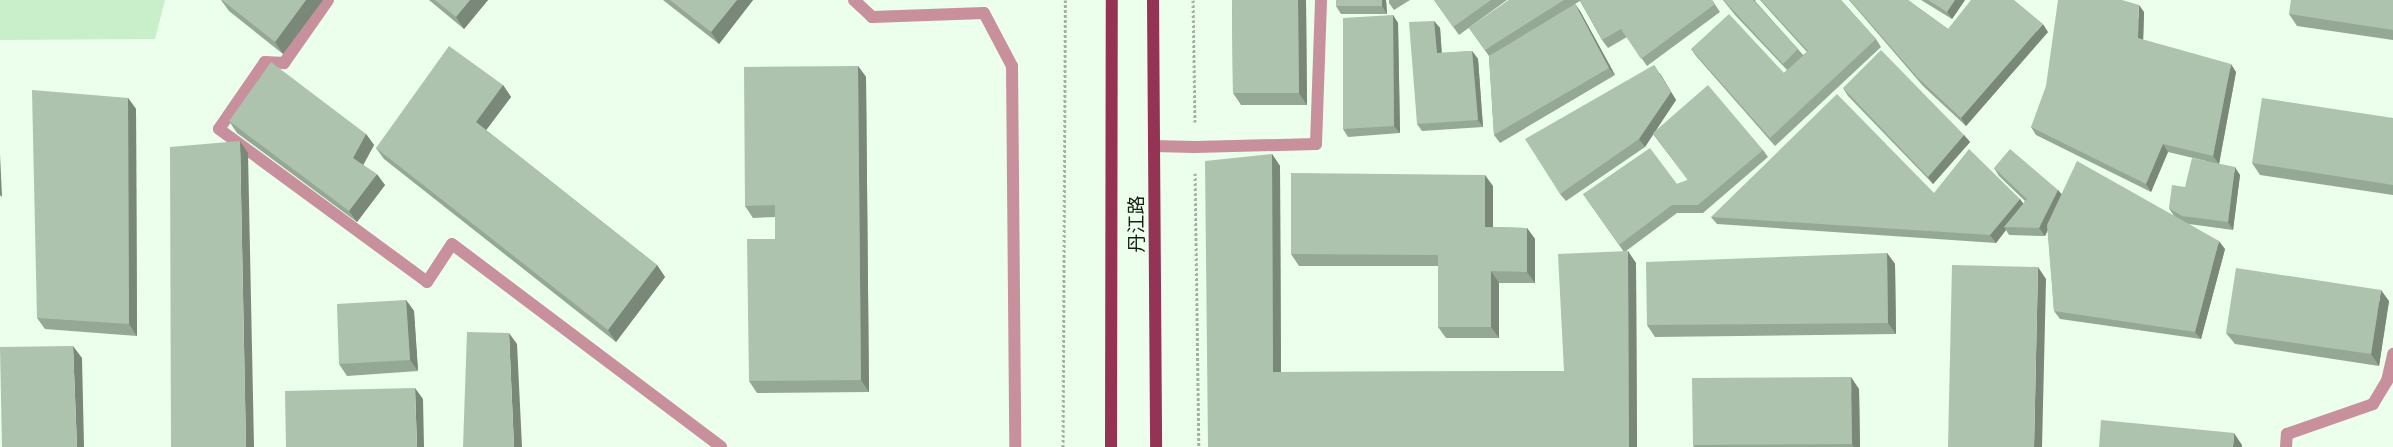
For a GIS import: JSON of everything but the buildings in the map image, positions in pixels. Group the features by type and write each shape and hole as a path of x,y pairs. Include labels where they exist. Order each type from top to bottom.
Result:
{"main road":[{"name":"丹江路","path":"1111,447 1112,0"},
{"name":"丹江路","path":"1153,0 1156,447"}],"street":[{"path":"328,0 284,63 265,62 219,129 427,282 452,244 721,447"},
{"path":"854,0 872,17 984,13 1012,66 1015,447"},
{"path":"1154,146 1195,148 1316,144 1321,0"},
{"path":"2286,447 2287,434 2373,404 2387,381 2393,354"}],"path":[{"path":"1063,447 1065,0"},
{"path":"1193,0 1199,447"}],"green space":[{"path":"0,0 165,0 155,39 0,40"}]}
